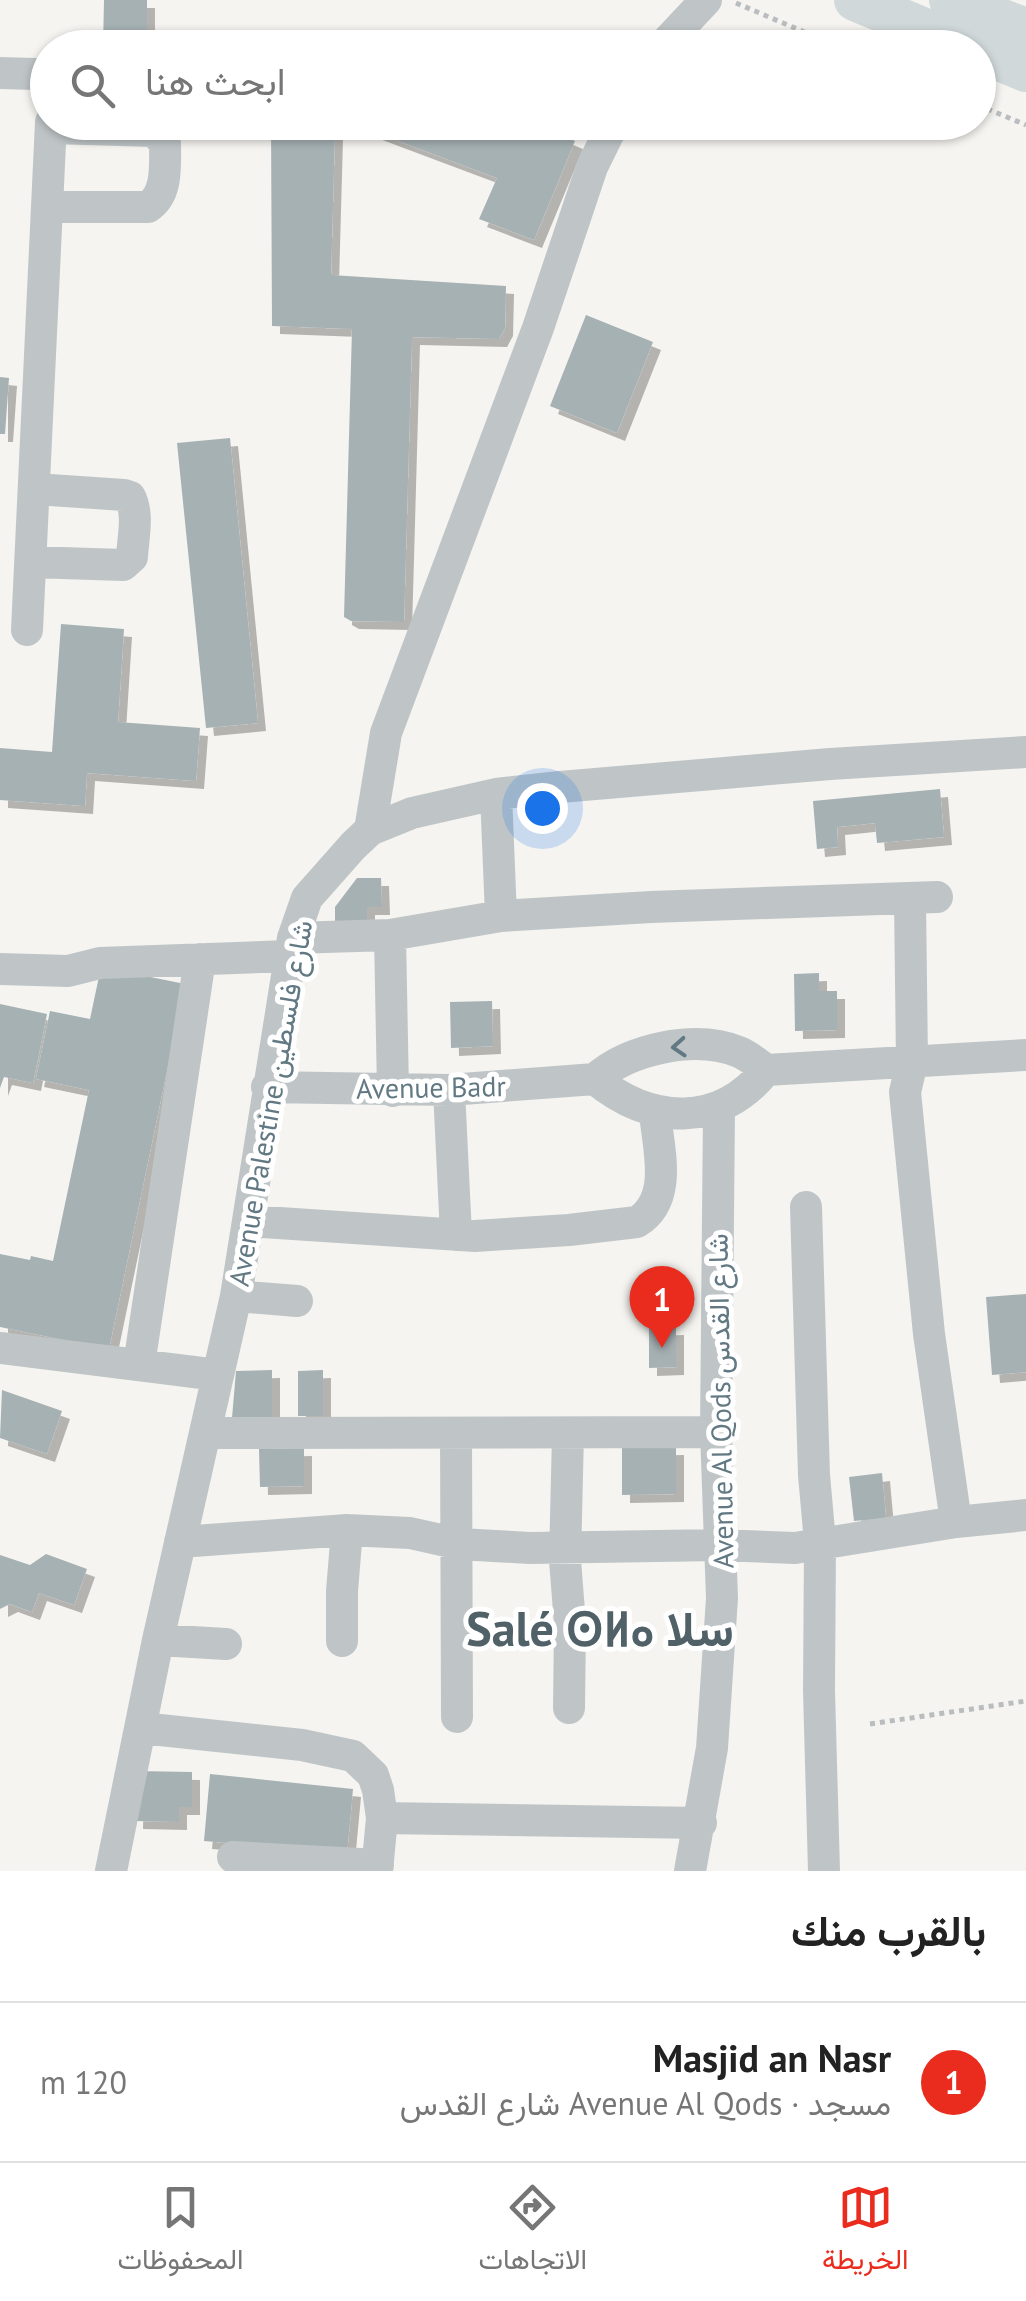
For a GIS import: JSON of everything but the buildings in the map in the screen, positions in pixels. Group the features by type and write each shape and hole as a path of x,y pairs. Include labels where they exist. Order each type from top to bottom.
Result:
{"main road":[{"path":"855,0 927,30"},
{"path":"950,0 1026,29"},
{"path":"996,58 1026,71"}],"street":[{"path":"678,30 706,0"},
{"path":"0,72 30,74"},
{"path":"18,624 31,562 36,489 50,140"},
{"path":"48,207 148,207 160,196 164,140"},
{"path":"370,830 386,734 538,328 592,167 605,140"},
{"path":"31,562 122,565 132,557 132,501 124,495 36,489"},
{"name":"Avenue Palestine شارع فلسطين","path":"110,1871 236,1296 291,947 308,898 370,830 412,813 496,794 685,775 1026,752"},
{"path":"496,794 502,916"},
{"path":"0,968 68,972 100,963 200,959 390,935 502,916 924,898 912,1062 906,1092 929,1334 956,1522"},
{"path":"390,935 393,1091"},
{"path":"139,1366 200,959"},
{"name":"Avenue Badr","path":"267,1087 449,1090 595,1080 612,1064 660,1049 685,1046 716,1046 739,1052 766,1070"},
{"path":"595,1080 622,1100 655,1113 719,1108 742,1096 766,1070 1026,1056"},
{"path":"449,1090 456,1235"},
{"name":"Avenue Al Qods شارع القدس","path":"690,1871 701,1822 718,1688 722,1598 716,1432 719,1108"},
{"path":"248,1221 487,1236 569,1230 643,1218 656,1202 661,1182 655,1113"},
{"path":"806,1207 813,1455 820,1542 824,1871"},
{"path":"236,1296 297,1301"},
{"path":"0,1348 218,1376"},
{"path":"206,1432 716,1432"},
{"path":"456,1433 457,1717"},
{"path":"568,1434 565,1560 570,1624 569,1708"},
{"path":"180,1542 347,1530 410,1533 459,1544 795,1548 1026,1515"},
{"path":"342,1641 347,1530"},
{"path":"158,1640 226,1644"},
{"path":"141,1728 340,1750 365,1764 374,1775 382,1818 378,1868 233,1857"},
{"path":"382,1818 701,1822"}],"path":[{"path":"729,0 800,30"},
{"path":"996,112 1026,125"},
{"path":"870,1724 1026,1700"}],"place":[{"name":"Masjid an Nasr","path":"662,1348"}],"district":[{"name":"Salé ⵙⵍⴰ سلا","path":"600,1628"}]}
